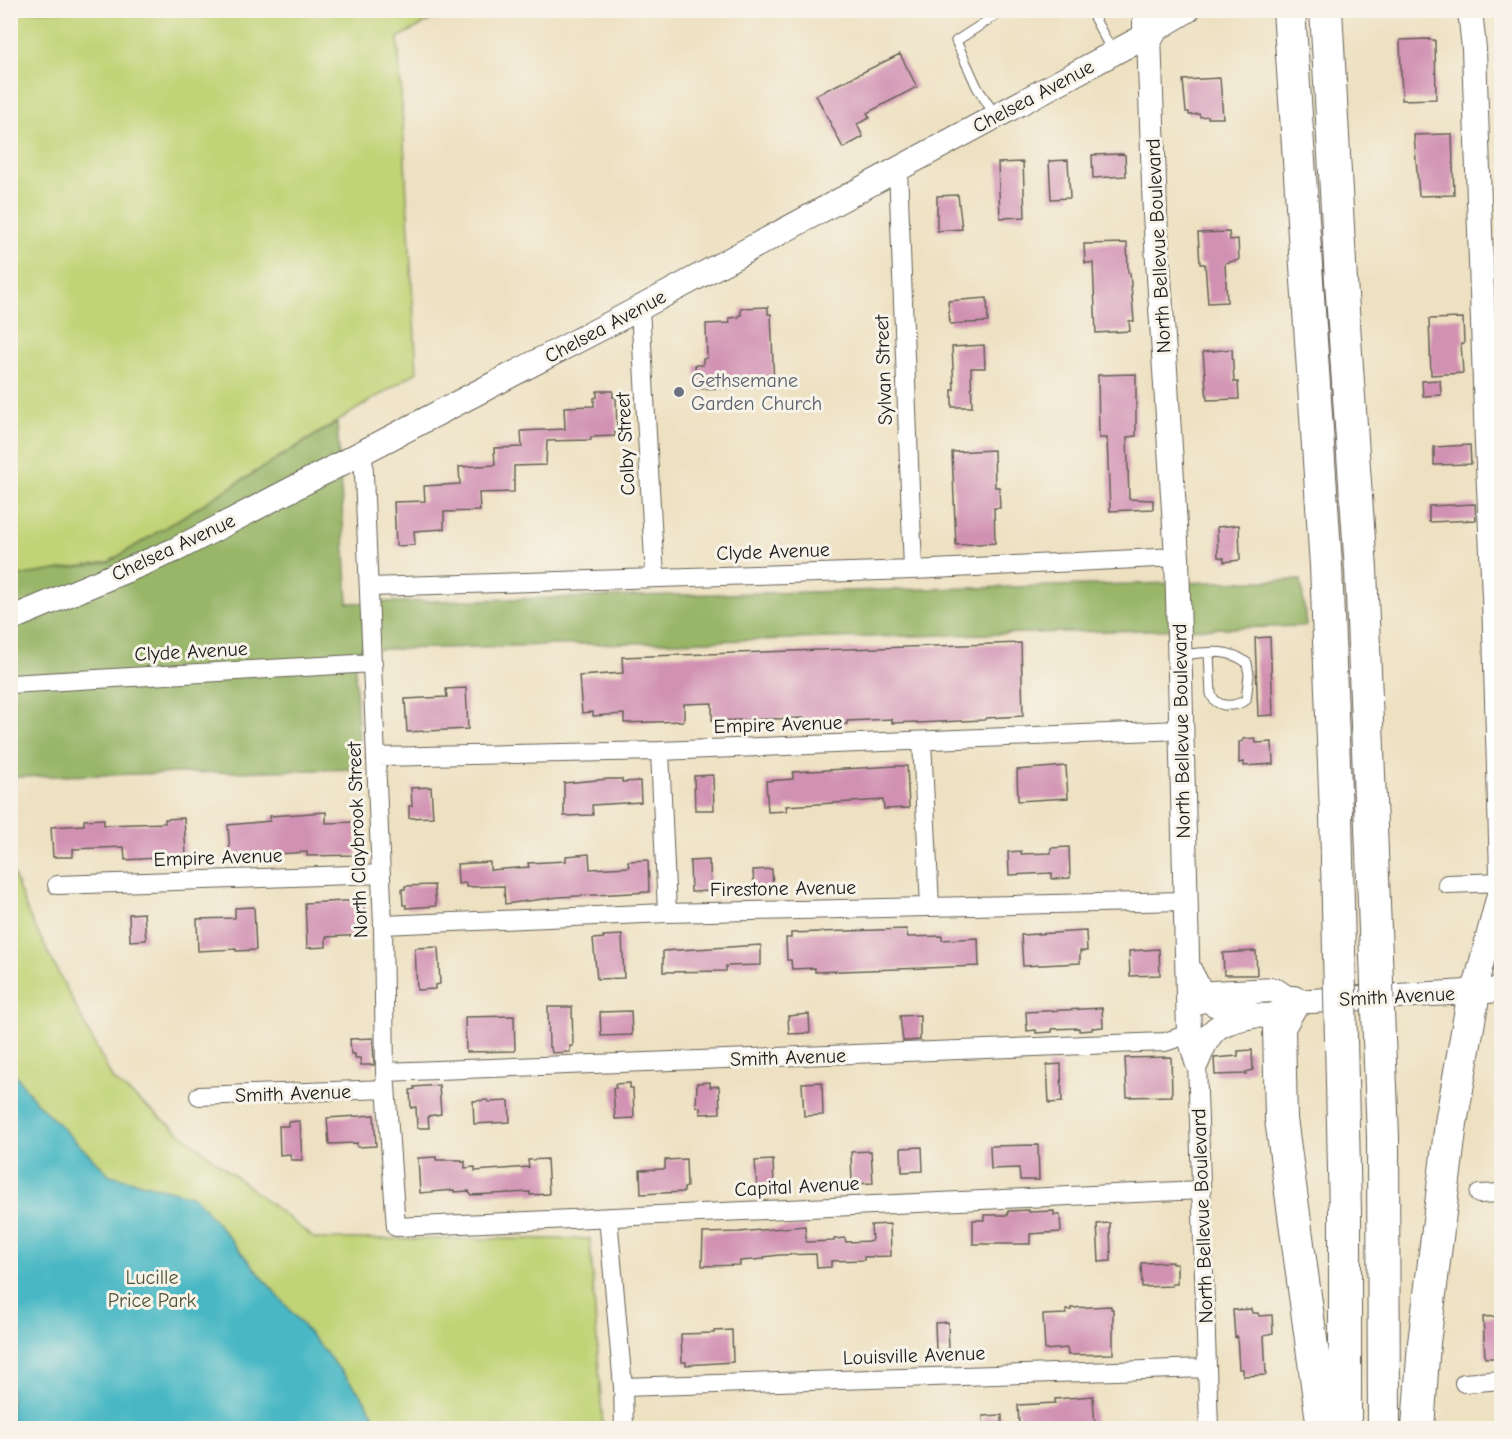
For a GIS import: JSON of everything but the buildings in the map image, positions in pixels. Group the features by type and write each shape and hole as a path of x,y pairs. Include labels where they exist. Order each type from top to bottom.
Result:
{"highway":[{"path":"1326,10 1341,281 1361,568 1383,1137 1384,1428"},
{"path":"1289,14 1326,566 1336,814 1345,1212 1345,1428"},
{"path":"1418,1428 1424,1343 1450,1135 1488,991"},
{"path":"1293,1002 1279,1027 1281,1119 1323,1428"}],"main road":[{"name":"Chelsea Avenue","path":"10,619 175,550 640,308 1113,53 1149,22 1188,10"},
{"path":"1470,10 1474,49 1486,444 1498,616 1502,874"},
{"name":"North Bellevue Boulevard","path":"1149,22 1155,214 1177,556 1188,1027 1197,1062"},
{"path":"1488,991 1502,882"},
{"path":"1186,964 1204,996 1220,1007 1258,1016"},
{"name":"Smith Avenue","path":"1204,996 1212,993 1275,990 1293,1002"},
{"name":"Smith Avenue","path":"1197,1062 1205,1040 1219,1026 1230,1020 1275,1015 1293,1002 1488,991"},
{"path":"1188,1027 1196,1004 1204,996"}],"street":[{"name":"Sylvan Street","path":"898,168 914,570"},
{"name":"Colby Street","path":"640,308 655,578"},
{"name":"North Claybrook Street","path":"363,451 377,757 386,1081 396,1227"},
{"name":"Clyde Avenue","path":"369,586 914,570 1177,556"},
{"name":"Clyde Avenue","path":"10,684 373,663"},
{"name":"Empire Avenue","path":"377,757 660,751 1180,730"},
{"path":"922,741 930,907"},
{"path":"660,751 668,913"},
{"name":"Empire Avenue","path":"57,885 381,874"},
{"path":"1447,884 1502,882"},
{"name":"Firestone Avenue","path":"383,925 668,913 1184,901"},
{"name":"Smith Avenue","path":"199,1096 386,1081 1165,1042 1188,1027"},
{"name":"North Bellevue Boulevard","path":"1197,1062 1209,1428"},
{"name":"Capital Avenue","path":"396,1227 1201,1190"},
{"path":"1479,1194 1502,1193"},
{"path":"608,1217 623,1387 624,1428"},
{"name":"Louisville Avenue","path":"623,1387 1206,1368"},
{"path":"1464,1383 1502,1380"}],"lane":[{"path":"996,116 978,87 956,40 1004,10"},
{"path":"1090,10 1113,53"},
{"path":"1179,655 1209,653 1229,652 1247,663 1249,675 1246,699 1235,705 1218,704 1213,699 1210,694 1209,653"}],"green space":[{"path":"11,11 447,11 398,38 417,372 109,562 11,577"},
{"path":"337,422 348,603 1301,580 1306,626 354,650 360,769 11,777 11,577 109,562"},
{"name":"Lucille Price Park","path":"10,865 28,913 113,1080 315,1239 590,1239 603,1428 11,1428"}],"water":[{"path":"11,1069 37,1103 110,1175 195,1197 362,1396 382,1428 11,1428"}],"place":[{"name":"Gethsemane Garden Church","path":"679,392"}]}
